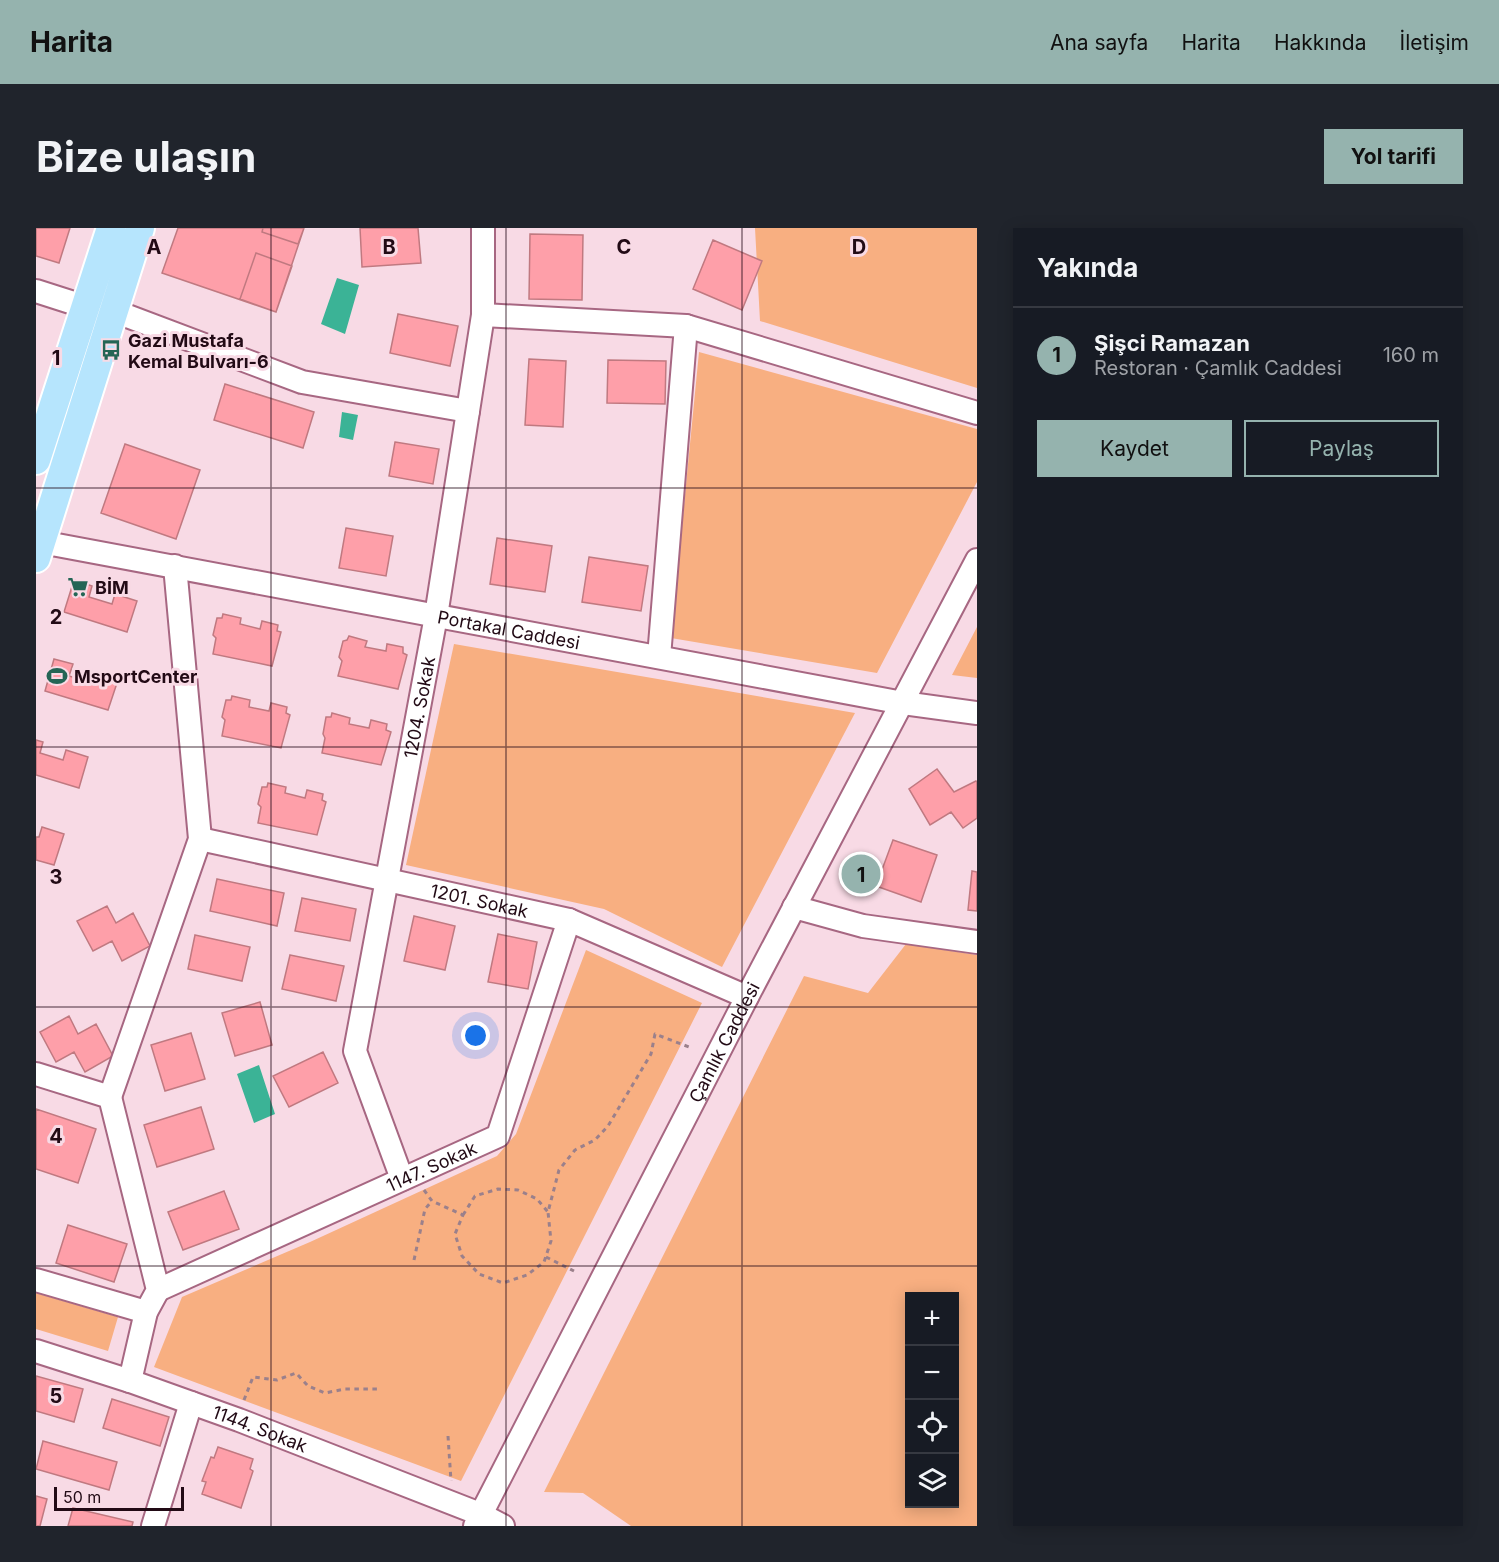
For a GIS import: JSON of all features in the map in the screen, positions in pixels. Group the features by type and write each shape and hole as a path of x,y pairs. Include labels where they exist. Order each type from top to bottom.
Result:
{"main road":[{"path":"36,460 111,228"},
{"path":"39,550 140,228"}],"street":[{"name":"1204. Sokak","path":"412,1182 355,1051 436,616 483,315 483,228"},
{"path":"36,291 86,307"},
{"path":"114,311 302,382 468,411"},
{"path":"483,315 686,326 977,413"},
{"path":"659,657 686,326"},
{"name":"Portakal Caddesi","path":"39,550 175,566 903,703 977,713"},
{"name":"Çamlık Caddesi","path":"478,1520 747,996 977,560"},
{"path":"130,1381 146,1312 158,1290 110,1097 200,839 175,566"},
{"name":"1201. Sokak","path":"200,839 569,920 747,996"},
{"path":"794,907 863,926 977,942"},
{"name":"1147. Sokak","path":"158,1290 412,1182 498,1136 569,920"},
{"path":"36,1074 110,1097"},
{"path":"36,1280 146,1312"},
{"name":"1144. Sokak","path":"36,1351 130,1381 239,1420 478,1520 503,1526"},
{"path":"153,1526 191,1403"}],"path":[{"path":"548,1212 537,1199 518,1190 498,1189 475,1196 455,1234 462,1256 478,1274 503,1283 526,1275 544,1262 551,1241 548,1212 559,1170 576,1150 595,1140 608,1126 651,1054 655,1034 689,1047"},
{"path":"412,1182 432,1201 463,1215"},
{"path":"414,1260 425,1209 432,1201"},
{"path":"545,1257 574,1271"},
{"path":"243,1402 253,1377 277,1380 296,1373 308,1386 325,1393 345,1389 377,1389"},
{"path":"448,1436 451,1483"}],"shaded area":[{"path":"755,228 977,228 977,388 760,321"},
{"path":"337,278 359,285 345,334 321,324"},
{"path":"699,352 977,429 977,482 877,673 671,638"},
{"path":"342,412 358,415 353,440 339,437"},
{"path":"977,627 977,678 952,675"},
{"path":"454,644 855,713 722,967 604,909 406,865"},
{"path":"906,944 977,955 977,1526 631,1526 583,1493 544,1492 804,976 868,993"},
{"path":"586,950 702,1003 461,1481 154,1367 182,1297 310,1242 497,1156 516,1134"},
{"path":"259,1065 275,1114 254,1123 237,1074"},
{"path":"36,1293 118,1317 108,1351 36,1329"}],"building":[{"path":"36,228 70,228 59,263 36,256"},
{"path":"178,228 304,228 276,312 162,273"},
{"path":"263,228 304,228 298,244 262,232"},
{"path":"360,228 418,228 421,263 362,267"},
{"path":"530,234 583,235 582,300 529,299"},
{"path":"713,240 762,261 742,310 693,289"},
{"path":"256,253 292,266 276,312 240,299"},
{"path":"398,314 458,326 450,366 390,353"},
{"path":"529,359 566,361 563,427 525,425"},
{"path":"608,360 666,361 665,404 607,403"},
{"path":"225,384 314,412 303,448 214,420"},
{"path":"395,442 439,449 433,484 389,476"},
{"path":"125,444 200,470 176,539 101,513"},
{"path":"346,528 393,536 386,576 339,568"},
{"path":"497,538 552,546 545,592 490,584"},
{"path":"589,557 648,566 641,611 582,602"},
{"path":"74,580 92,586 89,597 112,604 115,594 137,601 127,632 64,612"},
{"path":"223,614 241,618 240,624 260,629 262,621 278,625 277,631 281,632 272,666 213,654 216,638 213,635 217,618 222,618"},
{"path":"349,636 367,641 365,647 386,651 387,644 403,647 403,653 407,655 398,689 338,676 342,661 339,657 343,641"},
{"path":"54,659 73,664 69,676 93,683 95,673 118,680 108,710 45,691"},
{"path":"232,696 250,700 249,707 269,711 271,703 287,707 286,713 290,715 281,748 222,736 225,720 222,717 226,700 231,700"},
{"path":"332,713 350,718 349,724 369,728 371,720 387,724 386,730 391,732 381,765 322,753 326,717 331,717"},
{"path":"36,740 43,742 40,753 63,760 66,750 88,757 79,788 36,775"},
{"path":"937,769 954,792 977,782 977,818 963,828 951,812 930,825 909,789"},
{"path":"268,783 286,787 285,793 305,798 307,790 323,794 322,800 326,802 317,835 258,823 261,807 258,804 262,787 267,787"},
{"path":"42,827 64,834 54,865 36,860 36,837 39,837"},
{"path":"893,840 937,855 921,902 876,886"},
{"path":"972,871 977,872 977,911 968,910"},
{"path":"217,879 284,893 277,926 210,911"},
{"path":"302,898 356,909 350,941 295,931"},
{"path":"107,906 116,923 133,913 150,946 122,961 112,941 93,951 77,921"},
{"path":"414,916 455,926 445,970 404,961"},
{"path":"498,934 537,942 528,989 488,982"},
{"path":"195,935 250,947 242,981 188,969"},
{"path":"290,955 344,966 336,1001 282,989"},
{"path":"260,1002 272,1045 235,1056 222,1013"},
{"path":"69,1016 78,1034 96,1024 113,1056 85,1072 74,1052 56,1062 40,1032"},
{"path":"191,1033 205,1079 165,1091 151,1045"},
{"path":"323,1052 338,1083 289,1107 273,1076"},
{"path":"201,1107 214,1149 157,1167 144,1125"},
{"path":"36,1109 96,1129 78,1183 36,1169"},
{"path":"224,1191 239,1229 183,1250 168,1212"},
{"path":"68,1225 127,1244 114,1282 56,1263"},
{"path":"36,1376 83,1389 74,1422 36,1411"},
{"path":"112,1399 169,1417 160,1446 103,1428"},
{"path":"43,1441 117,1462 109,1490 36,1469"},
{"path":"218,1447 253,1459 250,1469 253,1471 241,1508 202,1494 206,1482 202,1481 211,1457 214,1458"},
{"path":"36,1496 47,1499 40,1526 36,1526"},
{"path":"73,1508 133,1522 132,1526 68,1526"}],"place":[{"name":"Gazi Mustafa Kemal Bulvarı-6","path":"111,350"},
{"name":"BİM","path":"78,587"},
{"name":"MsportCenter","path":"57,676"},
{"name":"Şişci Ramazan","path":"861,874"}]}
